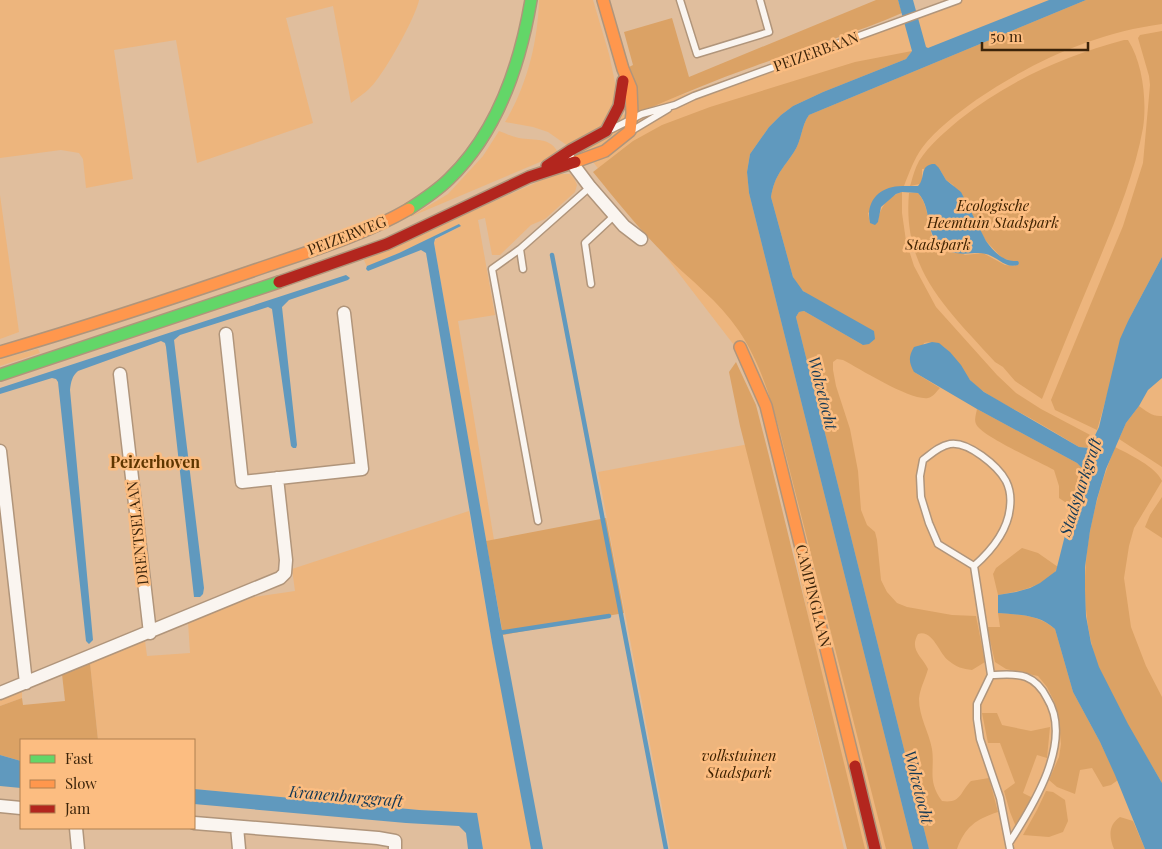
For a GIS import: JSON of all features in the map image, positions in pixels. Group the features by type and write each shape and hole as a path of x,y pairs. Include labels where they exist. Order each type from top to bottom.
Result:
{"street":[{"name":"PEIZERWEG","path":"0,352 46,339 202,288 359,233 393,219 420,202 448,179 472,153 494,120 518,60 531,0"},
{"path":"603,0 623,69 631,88 631,126"},
{"path":"606,131 615,116 621,99 623,69"},
{"name":"PEIZERWEG","path":"529,177 574,164 605,151 631,126"},
{"name":"PEIZERWEG","path":"0,375 237,298 387,244 529,177 564,154 606,131"},
{"path":"564,154 624,226 641,239"},
{"path":"226,334 242,482 362,468 344,313"},
{"path":"46,339 52,358"},
{"name":"CAMPINGLAAN","path":"740,347 766,406 875,849"},
{"name":"DRENTSELAAN","path":"120,374 150,633"},
{"path":"0,451 26,683"},
{"path":"0,693 280,578 285,572 286,560 277,478"},
{"path":"0,806 20,808"},
{"path":"195,823 378,838 395,845"},
{"path":"237,827 239,849"},
{"path":"76,829 78,849"}],"lane":[{"path":"680,0 697,54 769,32 760,0"},
{"name":"PEIZERBAAN","path":"631,126 642,114 675,104 958,0"},
{"name":"PEIZERBAAN","path":"631,126 645,124 675,104"},
{"name":"PEIZERWEG","path":"606,131 631,126"},
{"path":"538,521 492,269 520,249 590,187"},
{"path":"592,284 584,242 615,215"},
{"path":"520,249 523,269"},
{"path":"974,566 993,546 1008,519 1010,494 1001,473 988,461 972,449 950,444 936,449 923,460 920,476 921,497 928,523 938,544 974,566 991,675 977,704 977,719 980,739 1000,798 1009,846"},
{"path":"991,675 1025,676 1040,685 1054,708 1056,732 1051,762 1039,793 1009,846"}],"green space":[{"path":"0,0 419,0 405,33 382,73 369,89 351,103 333,6 286,18 313,123 197,163 176,40 114,50 133,179 86,188 83,159 79,153 61,150 0,158"},
{"name":"Stadspark","path":"539,0 593,0 609,54 617,92 617,117 960,0 1162,0 1162,849 857,849 757,375 587,154 568,146 548,132 505,122 519,94 530,63 534,47"},
{"path":"876,0 898,0 902,13 725,77 638,113 629,67 633,65 624,32 672,18 689,77"},
{"path":"1086,0 1162,0 1162,24 1112,34 1064,51 997,86 947,122 934,134 922,148 904,186 901,186 868,213 870,223 878,222 880,212 885,203 892,196 902,192 902,213 906,241 914,266 936,307 997,375 1016,393 1041,409 1094,437 1089,448 1079,447 982,390 971,381 947,349 940,345 924,343 914,372 940,388 928,398 920,398 898,390 843,360 837,359 833,362 836,386 850,429 858,471 861,510 867,525 875,532 881,580 887,592 897,603 907,607 952,615 976,616 985,662 972,670 952,663 945,658 932,638 923,633 918,634 915,644 917,653 928,669 920,691 919,706 932,749 933,781 937,794 942,801 957,799 971,781 989,778 998,812 972,825 960,841 957,849 929,849 796,317 799,312 804,311 863,345 797,285 793,277 771,197 777,177 797,147 804,124 809,115"},
{"path":"1162,31 1162,257 1129,319 1097,430 1055,410 1051,400 1123,226 1143,163 1150,85 1138,38 1140,35"},
{"name":"Ecologische Heemtuin Stadspark","path":"1128,40 1133,49 1143,83 1144,118 1139,147 1129,183 1042,399 1015,381 1003,367 995,362 945,306 932,287 921,267 913,245 909,220 909,193 918,193 921,197 926,208 932,236 965,255 983,253 1005,265 1015,266 1012,261 1002,258 986,241 953,185 946,180 939,168 922,169 922,181 920,184 910,186 914,172 923,155 948,129 997,93 1058,62"},
{"path":"912,51 906,59 793,106 769,127 750,154 747,172 749,193 913,849 886,849 780,432 759,367 739,331 723,310 655,245 593,172 633,141 662,125 710,107 855,62"},
{"path":"499,131 516,137 542,140 551,144 559,154 410,217 448,194 483,156"},
{"path":"555,174 570,174 577,185 575,192 545,219 531,225 500,255 492,255 485,218 478,220 495,315 458,321 494,540 486,541 434,243 436,239 461,226 367,267 364,260"},
{"path":"0,195 19,332 0,339"},
{"path":"38,349 40,353 0,366 0,359"},
{"path":"736,362 756,405 865,849 847,849 740,426 729,372"},
{"path":"1139,406 1153,415 1162,416 1162,467 1119,439 1126,423"},
{"path":"977,409 1077,463 1082,468 1071,506 1059,498 1059,486 1054,470 999,442 980,429 975,422"},
{"name":"volkstuinen Stadspark","path":"749,444 844,849 670,849 598,472"},
{"path":"1115,447 1148,466 1162,481 1134,528 1124,578 1131,627 1146,666 1162,697 1162,783 1104,681 1090,639 1086,611 1085,583 1091,528 1105,473"},
{"path":"1162,497 1162,538 1145,527 1150,515"},
{"path":"469,511 492,643 536,849 483,849 477,813 419,810 195,789 195,739 98,739 90,663 145,641 147,656 190,653 188,622 254,597 295,591 292,569"},
{"path":"606,518 624,613 503,635 486,541"},
{"path":"1022,548 1038,553 1058,567 1054,574 1040,583 1023,590 998,595 993,574 996,568"},
{"path":"998,613 1035,618 1042,620 1055,629 1073,692 1118,780 1111,785 1103,787 1092,768 1080,770 1075,794 1057,787 1049,780 1059,757 1061,744 1058,714 1047,687 1038,676 1006,669 995,662 987,627 1000,627"},
{"path":"90,663 98,739 20,739 20,761 0,755 0,706 22,698 23,705 65,701 62,674"},
{"path":"22,691 22,698 0,706 0,699"},
{"path":"982,713 997,713 1002,725 1031,731 1050,727 1047,758 1037,755 1023,793 1033,798 1016,827 1004,791 1015,783 1000,743 988,743"},
{"path":"1046,791 1053,792 1065,800 1068,821 1063,832 1049,837 1023,835 1037,810"},
{"path":"1120,817 1133,821 1145,849 1114,849 1111,832 1113,824"}],"water":[{"path":"898,0 913,0 926,47 928,48 1049,0 1086,0 809,115 804,124 797,147 777,177 771,197 793,277 803,291 874,331 875,339 869,344 863,345 804,311 799,312 796,317 929,849 913,849 749,193 747,172 750,154 769,127 793,106 906,59 912,51"},
{"path":"935,164 946,180 961,192 992,249 1003,258 1018,261 1018,265 1005,264 986,254 956,253 942,247 932,233 926,208 918,193 902,192 896,194 881,207 878,222 875,225 870,223 870,208 876,196 894,187 918,186 922,180 925,168"},
{"path":"459,224 461,226 435,239 434,243 501,625 543,849 531,849 492,643 426,253 421,250 368,271 366,269 367,266"},
{"name":"Stadsparkgraft","path":"1162,257 1162,378 1148,390 1126,423 1106,469 1090,531 1085,567 1086,616 1091,643 1099,667 1128,724 1162,783 1162,849 1145,849 1100,742 1073,692 1055,629 1042,620 1035,618 998,613 998,595 1030,588 1056,571 1082,468 1077,463 977,409 914,372 910,360 914,347 932,342 939,343 961,365 970,380 984,392 1079,447 1089,448 1099,427 1120,339"},
{"path":"346,275 350,278 348,280 289,300 282,307 296,448 291,446 272,309 268,307 180,335 174,340 204,588 203,594 200,597 194,597 165,343 161,341 78,371 74,375 70,390 93,640 89,644 86,641 58,382 52,378 0,394 0,388"},
{"path":"0,755 20,761 20,788 0,786"},
{"path":"195,789 419,810 477,813 483,849 468,849 466,833 459,826 195,804"}],"waterway":[{"path":"552,255 666,849"},
{"path":"498,633 609,616"}],"traffic: fast":[{"path":"409,209 449,179 466,160 494,119 513,73 531,0"},
{"path":"0,375 279,282"}],"traffic: slow":[{"path":"575,162 605,151 630,131 632,113 631,88 623,69 603,0"},
{"path":"0,352 133,311 320,248 374,227 409,209"},
{"path":"740,347 766,406 855,766"}],"traffic: jam":[{"path":"547,166 571,150 606,131 619,106 623,81"},
{"path":"279,282 387,244 529,177 575,162"},
{"path":"855,766 875,849"}],"district":[{"name":"Peizerhoven","path":"155,462"}],"water label":[{"name":"Wolvetocht","path":"823,393"},
{"name":"Wolvetocht","path":"919,787"},
{"name":"Kranenburggraft","path":"346,796"}]}
